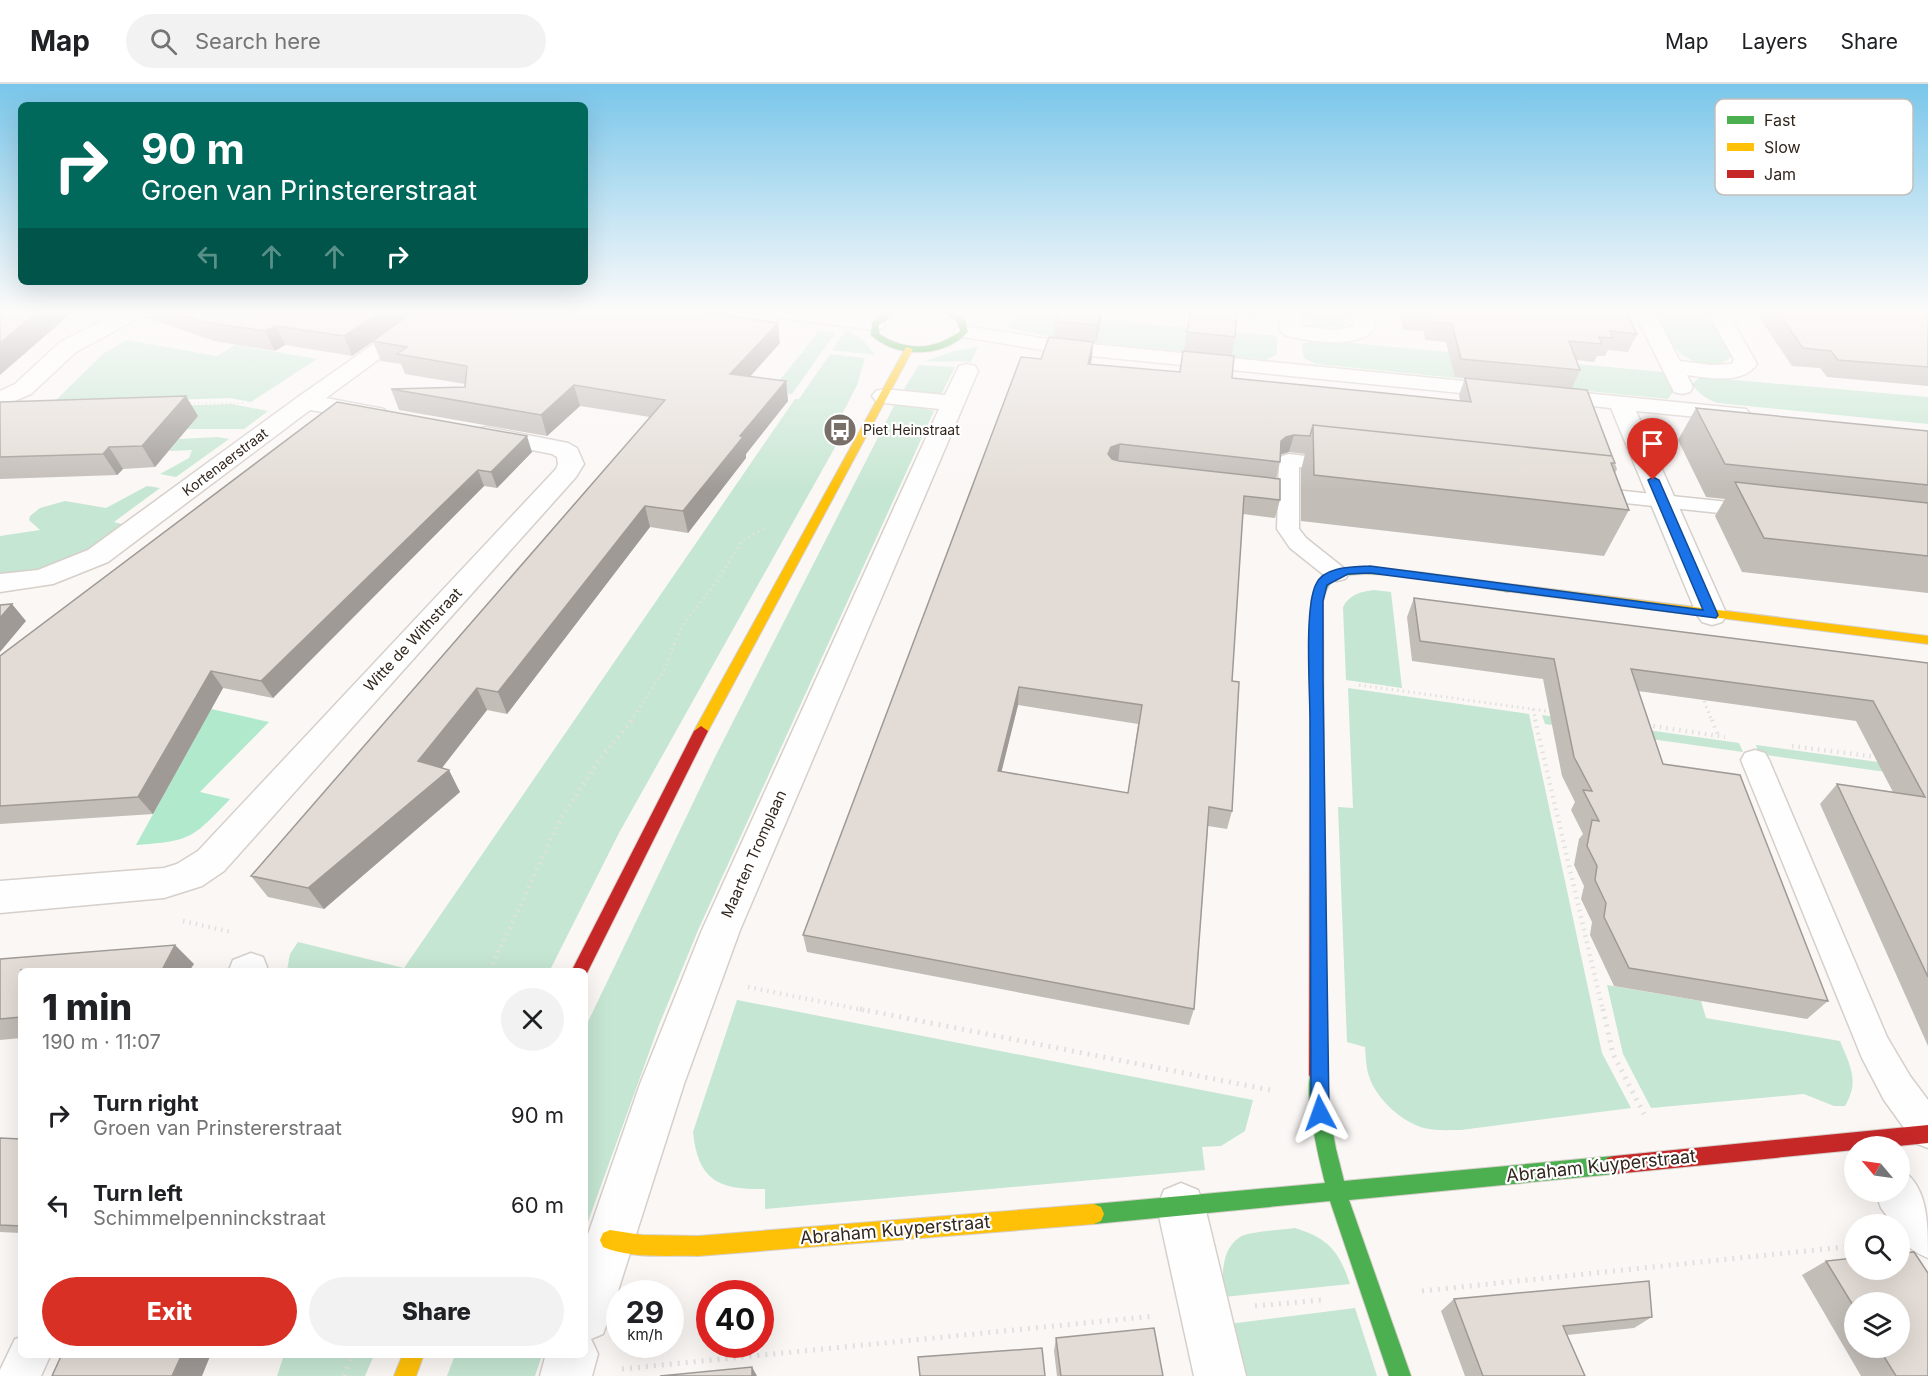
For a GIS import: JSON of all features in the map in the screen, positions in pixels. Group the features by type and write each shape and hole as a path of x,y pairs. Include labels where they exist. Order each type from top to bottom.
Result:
{"street":[{"path":"0,400 23,389 43,370"},
{"name":"Kortenaerstraat","path":"0,583 43,578 98,556 351,370"},
{"path":"581,968 690,752 898,370"},
{"path":"1294,370 1764,417"},
{"path":"1674,370 1694,410"},
{"path":"1707,370 1733,370"},
{"name":"Maarten Tromplaan","path":"588,1307 662,1084 726,919 967,371"},
{"path":"884,396 953,404"},
{"path":"1620,402 1712,615"},
{"path":"299,407 400,418"},
{"name":"Witte de Withstraat","path":"0,897 150,885 177,880 201,868 220,851 567,472 571,464 568,453 553,446 459,429"},
{"path":"1400,1376 1339,1192 1326,1147 1318,1099 1316,679 1318,591 1322,583 1337,574 1370,570 1712,615 1928,640"},
{"name":"Abraham Kuyperstraat","path":"1905,1136 1928,1132"},
{"name":"Abraham Kuyperstraat","path":"610,1240 642,1245 698,1246 1181,1207 1668,1159 1844,1145"},
{"path":"1906,1202 1928,1234"},
{"path":"1181,1207 1220,1376"},
{"path":"405,1376 412,1358"},
{"path":"566,1376 572,1358"}],"lane":[{"path":"1337,574 1291,536 1288,529 1289,460 1359,468"},
{"path":"1266,487 1289,490"},
{"path":"1569,491 1778,513"},
{"path":"1755,760 1874,1047 1897,1088 1928,1132"},
{"path":"19,1376 28,1358"}],"path":[{"path":"175,403 233,401 299,407"},
{"path":"491,968 561,818 600,759 640,710 663,672 682,627 717,581 742,541 776,522"},
{"path":"1316,679 1556,713"},
{"path":"1701,693 1718,735"},
{"path":"1533,710 1613,1054 1668,1159"},
{"path":"1637,724 1727,737"},
{"path":"1791,746 1882,758"},
{"path":"177,880 175,920 237,935 246,950 248,968"},
{"path":"703,978 1318,1099"},
{"path":"344,1376 351,1358"}],"green space":[{"path":"86,370 300,370 251,402 230,398 52,404"},
{"path":"788,370 809,370 792,394 771,391"},
{"path":"819,370 861,370 857,385 833,432 843,433 619,833 551,968 404,968 795,399 799,399"},
{"path":"916,370 953,370 942,393 915,393 904,389"},
{"path":"1379,370 1663,372 1673,392 1668,399"},
{"path":"1700,377 1928,397 1928,424 1718,403 1703,396 1692,384"},
{"path":"232,404 268,411 244,429 187,429 197,417 12,411"},
{"path":"908,405 934,411 699,928 659,1025 588,1222 588,1022 715,757 894,406"},
{"path":"218,437 229,439 176,477 160,474 189,458 192,450 169,451 179,439"},
{"path":"147,486 160,488 114,522 125,525 91,549 39,570 0,573 0,536 40,530 29,520 30,516 40,508 65,501 106,508"},
{"path":"1374,590 1391,592 1402,688 1346,680 1343,607 1356,594"},
{"path":"1348,688 1529,714 1602,1053 1631,1108 1461,1130 1437,1130 1424,1128 1407,1121 1379,1095 1369,1075 1365,1047 1347,1042 1338,807 1353,808"},
{"path":"211,709 269,722 200,792 230,799 189,836 169,842 136,845"},
{"path":"1542,715 1739,743 1743,752 1545,724"},
{"path":"1756,745 1928,769 1928,778 1759,754"},
{"path":"298,942 404,968 287,968 290,954"},
{"path":"1607,985 1701,1001 1706,1018 1840,1041 1852,1074 1850,1097 1845,1106 1834,1106 1804,1094 1651,1108 1623,1054"},
{"path":"737,1000 1253,1100 1245,1131 1221,1146 1202,1147 1205,1170 765,1209 765,1189 749,1189 723,1184 706,1172 700,1162 693,1132"},
{"path":"1295,1228 1316,1236 1331,1247 1350,1284 1224,1297 1224,1265 1233,1243 1240,1237 1251,1233"},
{"path":"1355,1308 1377,1376 1242,1376 1229,1324"},
{"path":"283,1358 373,1358 365,1376 277,1376"},
{"path":"454,1358 541,1358 535,1376 447,1376"}],"building":[{"path":"467,370 733,370 730,374 786,381 740,436 743,437 683,511 645,506 498,692 477,688 418,761 449,770 308,888 251,876 665,400 574,385 541,415 391,389 465,387"},
{"path":"1016,370 1233,370 1232,378 1471,402 1465,378 1587,390 1612,456 1313,425 1310,436 1294,435 1281,441 1280,462 1120,444 1111,447 1108,454 1112,459 1119,461 1280,479 1280,500 1244,496 1232,681 1239,682 1232,811 1209,807 1194,1009 803,935","holes":["1019,687 1142,705 1128,793 998,771"]},
{"path":"186,396 142,446 109,447 103,454 0,457 0,402"},
{"path":"337,402 527,436 491,472 478,470 261,681 211,671 138,797 0,806 0,656"},
{"path":"1696,408 1928,431 1928,485 1725,464"},
{"path":"1313,425 1612,456 1615,463 1611,463 1629,510 1314,475"},
{"path":"1735,482 1928,503 1928,556 1764,538"},
{"path":"1414,598 1928,663 1928,977 1837,784 1925,797 1873,701 1631,669 1663,764 1740,775 1828,1001 1629,968 1604,917 1606,903 1595,880 1597,866 1587,846 1592,820 1599,821 1583,790 1592,791 1574,757 1554,659 1420,641"},
{"path":"12,604 0,618 0,605"},
{"path":"175,945 163,968 18,968 18,1017 0,1019 0,959"},
{"path":"0,1138 18,1139 18,1226 0,1225"},
{"path":"1910,1252 1914,1252 1928,1273 1928,1376 1896,1376 1885,1358 1910,1358 1910,1292 1845,1292 1826,1261 1844,1259 1844,1280 1910,1280"},
{"path":"1649,1281 1652,1317 1563,1326 1585,1376 1483,1376 1454,1299"},
{"path":"1154,1328 1163,1376 1061,1376 1056,1338"},
{"path":"1042,1348 1045,1376 920,1376 918,1357"},
{"path":"60,1358 180,1358 172,1376 52,1376"},
{"path":"752,1367 752,1376 660,1376"}],"traffic: fast":[{"path":"1317,775 1317,601 1327,580 1334,575 1348,572 1392,572 1509,588"},
{"path":"1318,1075 1320,1112 1336,1188 1360,1266 1400,1376"},
{"path":"1094,1214 1614,1165"}],"traffic: slow":[{"path":"701,731 897,370"},
{"path":"1509,588 1928,640"},
{"path":"610,1240 642,1245 698,1246 1094,1214"},
{"path":"405,1376 412,1358"}],"traffic: jam":[{"path":"581,968 701,731"},
{"path":"1317,775 1318,1075"},
{"path":"1614,1165 1928,1134"}],"place":[{"name":"Piet Heinstraat","path":"840,430"}],"route":[{"path":"1320,1113 1318,1099 1316,679 1317,601 1322,583 1347,571 1370,570 1712,615 1653,480"}]}
